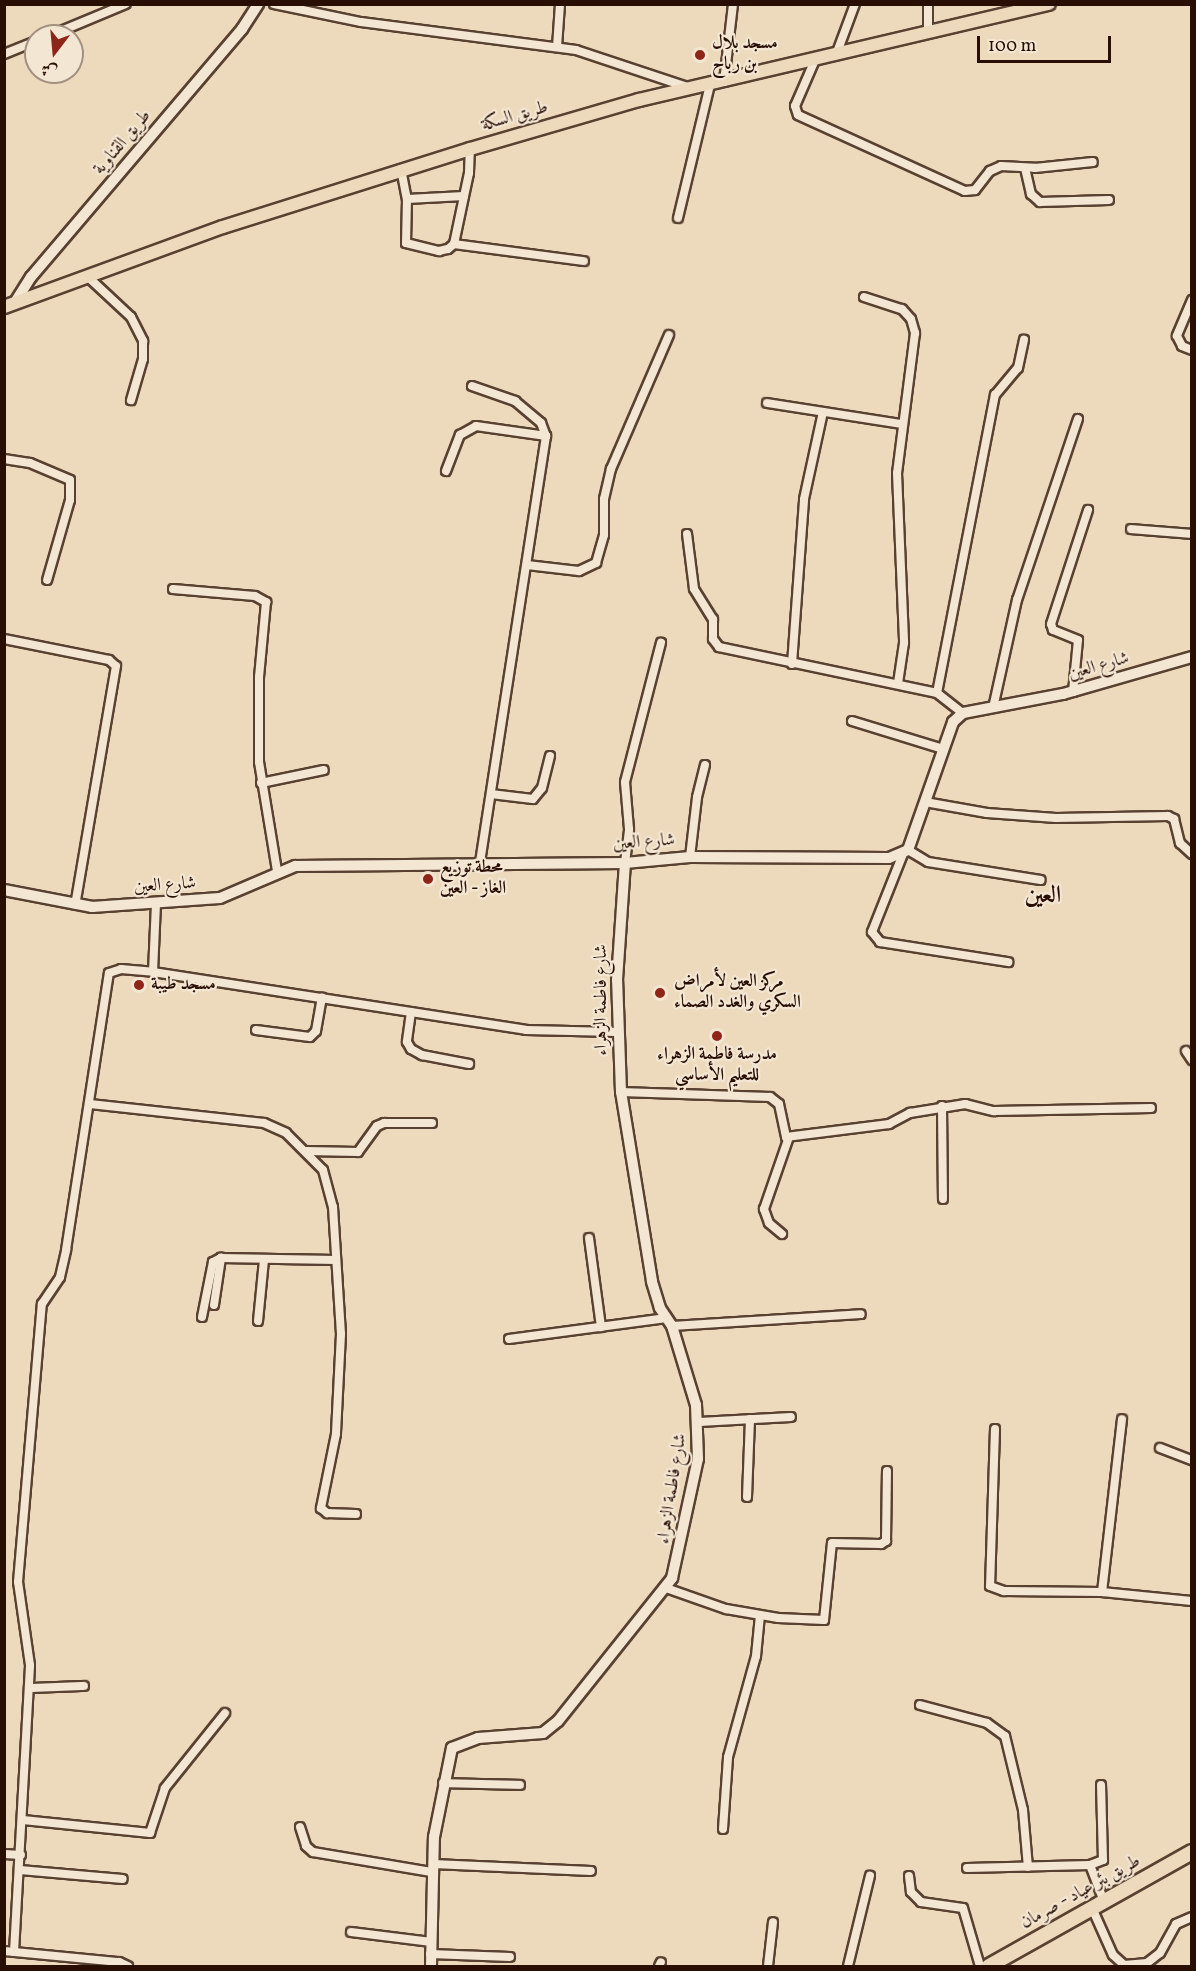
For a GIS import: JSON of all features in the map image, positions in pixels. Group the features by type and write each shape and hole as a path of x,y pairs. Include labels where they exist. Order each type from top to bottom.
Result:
{"highway":[{"name":"طريق بئر عياد - صرمان","path":"989,1966 1191,1852"}],"main road":[{"name":"طريق السكة","path":"9,305 87,276 401,169 639,100 724,82 1049,4"}],"street":[{"path":"78,24 126,4"},
{"name":"طريق القناوية","path":"9,305 242,29 258,4"},
{"path":"274,4 362,22 557,47 598,55 693,89"},
{"path":"557,47 560,4"},
{"path":"724,82 733,4"},
{"path":"836,55 855,4"},
{"path":"928,4 928,33"},
{"path":"4,54 24,46"},
{"path":"815,60 795,106 798,115 965,191 980,186 995,168 1025,168 1093,162"},
{"path":"678,218 711,85"},
{"path":"454,244 464,196 470,149"},
{"path":"1025,168 1036,200 1109,200"},
{"path":"401,169 407,199 406,243 439,251 454,244 584,261"},
{"path":"407,199 464,196"},
{"path":"87,276 131,317 142,341 143,359 130,400"},
{"path":"864,297 902,309 914,326 901,424 897,526 904,643 898,683"},
{"path":"1191,300 1177,336 1182,346 1191,350"},
{"path":"527,565 579,571 596,563 604,535 604,499 611,469 669,335"},
{"path":"937,693 995,394 1018,368 1024,340"},
{"path":"472,386 515,401 542,423 546,436 480,861"},
{"path":"767,403 901,424"},
{"path":"792,664 804,499 823,412"},
{"path":"993,708 1017,600 1078,419"},
{"path":"446,471 460,435 476,426 546,436"},
{"path":"4,459 30,463 70,480 70,500 47,580"},
{"path":"1073,692 1078,640 1053,630 1051,624 1088,510"},
{"path":"1131,530 1191,534"},
{"path":"687,534 694,589 713,619 713,639 719,647 937,693 963,713 953,722 925,802 872,933 880,942 1008,962"},
{"path":"173,589 255,596 266,602 259,677 261,783 277,871"},
{"path":"4,639 109,660 116,666 75,905"},
{"path":"625,863 629,829 625,782 661,643"},
{"name":"شارع العين","path":"963,713 1073,692 1191,657"},
{"path":"852,721 943,749"},
{"path":"491,794 533,799 542,788 550,756"},
{"path":"690,857 697,796 705,765"},
{"path":"261,783 324,770"},
{"path":"925,802 1056,818 1168,816 1174,819 1180,843 1191,854"},
{"path":"905,852 928,862 1041,880"},
{"name":"شارع العين","path":"4,890 75,905 156,904 234,894 277,871 294,866 480,861 625,863 690,857 854,860 905,852"},
{"name":"شارع فاطمة الزهراء","path":"431,1966 432,1868 449,1754 458,1743 478,1738 525,1736 550,1729 666,1588 675,1568 698,1459 699,1422 669,1322 652,1281 621,1092 617,1032 618,943 625,863"},
{"path":"153,972 156,904"},
{"path":"128,1966 119,1962 9,1952 20,1870 30,1665 18,1582 42,1304 60,1277 90,1104 106,979 122,969 153,972 526,1030 617,1032"},
{"path":"256,1030 310,1037 316,1031 322,998"},
{"path":"411,1012 407,1042 411,1048 422,1055 469,1064"},
{"path":"1186,1051 1191,1060"},
{"path":"621,1092 770,1097 779,1104 783,1135 789,1137 889,1124 910,1113 965,1104 994,1111 1151,1108"},
{"path":"90,1104 244,1119 286,1133 307,1151 328,1179 336,1260 341,1355 336,1434 321,1508 327,1513 356,1514"},
{"path":"942,1106 943,1199"},
{"path":"307,1151 358,1152 376,1126 384,1123 432,1123"},
{"path":"782,1234 769,1223 764,1209 789,1137"},
{"path":"589,1238 601,1327"},
{"path":"202,1317 213,1263 221,1258 336,1260"},
{"path":"214,1305 221,1258"},
{"path":"258,1320 264,1260"},
{"path":"509,1339 601,1327 669,1322 861,1314"},
{"path":"699,1422 792,1417"},
{"path":"747,1497 750,1419"},
{"path":"1102,1592 1122,1419"},
{"path":"995,1429 990,1586 1028,1592 1102,1592 1191,1601"},
{"path":"1160,1448 1191,1460"},
{"path":"666,1588 716,1606 760,1615 824,1620 832,1543 881,1544 886,1541 887,1471"},
{"path":"723,1829 728,1757 756,1656 760,1615"},
{"path":"29,1688 84,1686"},
{"path":"920,1705 987,1723 1005,1736 1023,1810 1028,1867"},
{"path":"23,1820 150,1833 165,1788 225,1713"},
{"path":"443,1783 520,1785"},
{"path":"967,1868 1090,1865 1104,1856 1101,1785"},
{"path":"300,1827 306,1846 313,1852 432,1868 591,1871"},
{"path":"4,1854 21,1855"},
{"path":"1090,1865 1098,1905 1113,1955 1124,1965 1147,1963 1160,1953 1176,1924 1191,1917"},
{"path":"20,1870 123,1880"},
{"path":"848,1966 870,1876"},
{"path":"909,1876 911,1893 921,1902 963,1908 980,1966"},
{"path":"768,1966 773,1922"},
{"path":"351,1932 431,1942"},
{"path":"430,1954 510,1957"}],"place":[{"name":"مسجد بلال بن رباح","path":"700,55"},
{"name":"محطة توزيع الغاز - العين","path":"428,879"},
{"name":"مسجد طيبة","path":"139,985"},
{"name":"مركز العين لأمراض السكري والغدد الصماء","path":"660,993"},
{"name":"مدرسة فاطمة الزهراء للتعليم الأساسي","path":"717,1036"}],"district":[{"name":"العين","path":"1043,897"}]}
